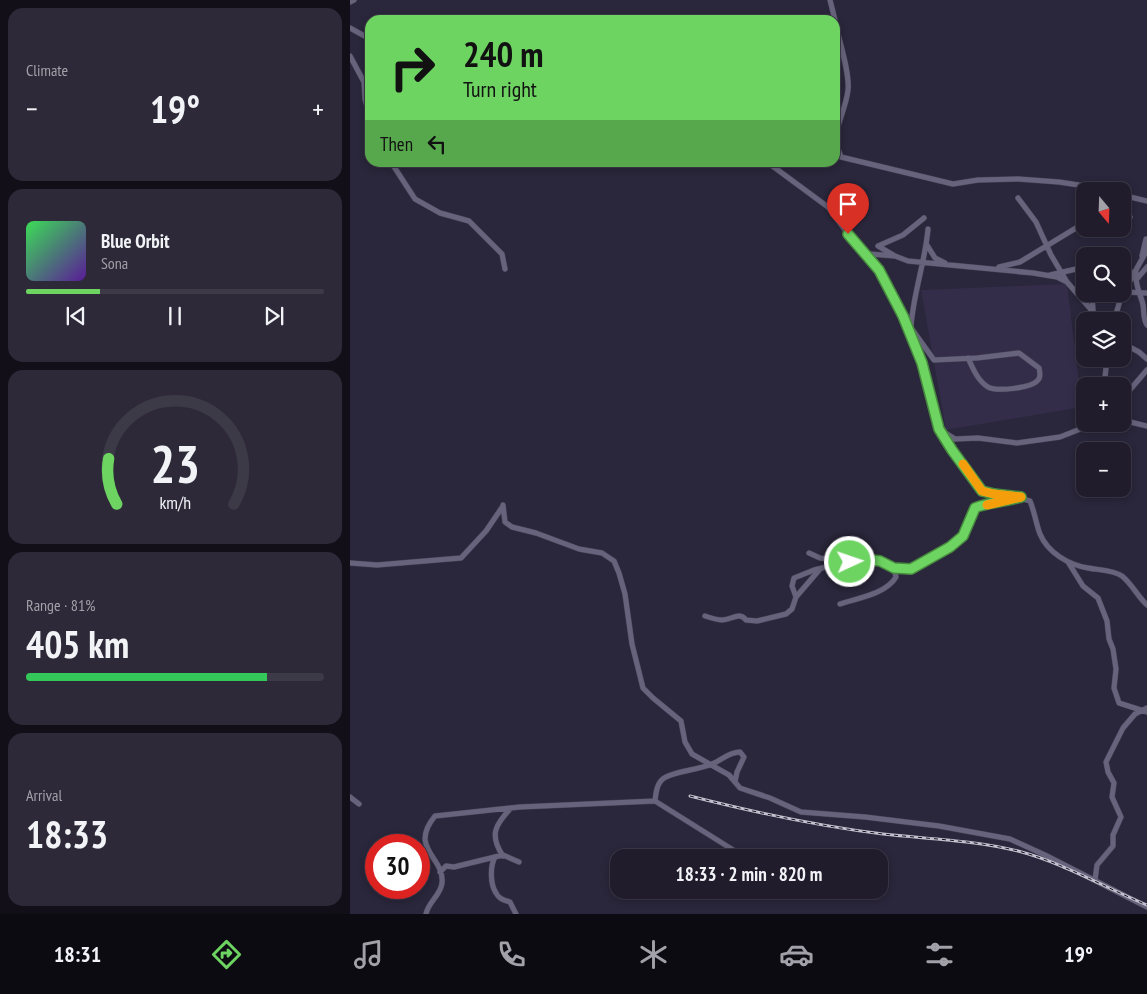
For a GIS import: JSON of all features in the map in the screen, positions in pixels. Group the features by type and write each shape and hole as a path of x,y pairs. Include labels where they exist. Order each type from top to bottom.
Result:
{"street":[{"path":"350,2 354,0"},
{"path":"830,0 834,15"},
{"path":"350,28 365,36"},
{"path":"840,42 848,87 844,110 840,119"},
{"path":"350,56 364,82 365,99"},
{"path":"840,154 841,157 953,184 978,180 1018,179 1076,185"},
{"path":"394,167 415,199 440,213 468,221 502,254 505,269"},
{"path":"774,167 828,207 879,270 903,316 922,363 939,429 982,491 1021,497 1030,501 1036,513 1039,532 1047,547 1068,562 1079,567 1116,573 1123,577 1147,605"},
{"path":"1131,197 1147,201"},
{"path":"1018,198 1036,222 1061,273 1094,312"},
{"path":"924,218 902,235 878,246 908,261 1049,275 1067,282"},
{"path":"991,268 1014,264 1047,247 1076,228"},
{"path":"911,328 922,263 927,245 928,229"},
{"path":"1142,259 1146,239"},
{"path":"927,245 935,258 948,265"},
{"path":"1131,279 1147,250"},
{"path":"870,254 895,256"},
{"path":"1131,285 1147,267"},
{"path":"1049,275 1076,269"},
{"path":"1131,274 1136,270"},
{"path":"1136,270 1138,292 1147,325"},
{"path":"1131,293 1147,293"},
{"path":"1094,302 1094,312"},
{"path":"903,316 934,360 1019,353 1039,368 1040,375 1034,383 1018,388 999,390 989,388 981,381 968,358"},
{"path":"1131,348 1147,359"},
{"path":"1131,390 1147,370"},
{"path":"1131,422 1147,426"},
{"path":"939,429 956,439 978,438 1016,443 1043,440 1076,430"},
{"path":"809,553 820,558 880,561 894,568 911,569 950,547 963,536 975,508 979,505 1004,502 1021,497"},
{"path":"350,563 377,565 461,558 486,531 503,505 505,522 512,527 536,532 579,549 602,553 614,561 625,594 632,644 643,688 681,722 685,742 692,754 729,775 740,788 770,798 801,812 939,826 1010,839 1147,907"},
{"path":"796,597 792,586 794,578 820,568 863,559"},
{"path":"1068,562 1083,586 1098,598 1107,622 1116,669 1114,688 1119,703 1146,710"},
{"path":"705,616 720,620 737,615 744,616 746,620 757,621 786,614 792,609 796,597 820,568"},
{"path":"840,604 892,585 896,577 894,568"},
{"path":"1095,880 1097,864 1113,846 1113,835 1121,817 1112,797 1114,783 1108,772 1106,762 1123,728 1135,714 1146,710"},
{"path":"655,801 657,787 665,777 711,764 732,752 740,752 744,757 737,772 735,782"},
{"path":"350,797 359,804"},
{"path":"426,914 427,908 442,885 440,872 425,840 426,827 435,816 512,808 655,801 732,849"},
{"path":"503,856 497,847 494,837 496,828 512,808"},
{"path":"440,872 446,866 454,867 495,857 503,856 519,862"},
{"path":"495,857 491,864 495,892 501,899 510,902 516,914"}],"shaded area":[{"path":"1067,284 1078,377 1076,377 1076,408 946,430 921,290"}],"railway":[{"path":"690,796 810,823 883,834 968,842 1018,851 1067,868 1147,905"}],"slow traffic":[{"path":"963,464 982,491 1021,497 987,505"}],"route":[{"path":"848,234 879,270 903,316 922,363 939,429 952,450 982,491 1021,497 1004,502 979,505 975,508 963,536 950,547 911,569 894,568 880,561 863,559 850,562"}]}
